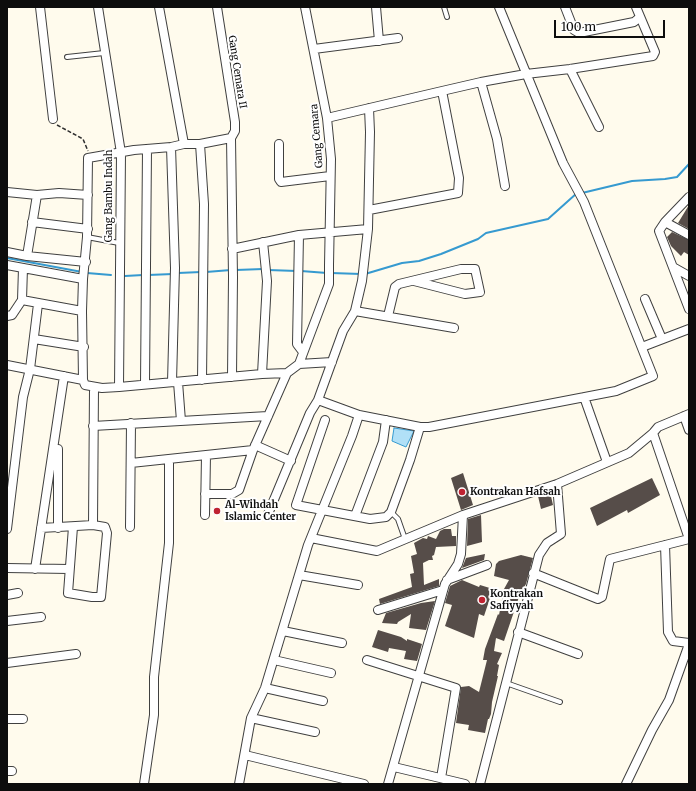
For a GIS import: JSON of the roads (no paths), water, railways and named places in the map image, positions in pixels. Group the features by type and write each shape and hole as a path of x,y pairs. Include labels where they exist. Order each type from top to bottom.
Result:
{"street":[{"path":"40,7 53,120"},
{"name":"Gang Bambu Indah","path":"98,7 120,153 119,387"},
{"path":"159,7 184,144"},
{"name":"Gang Cemara II","path":"217,7 235,122 235,131 231,138 233,278 232,377"},
{"name":"Gang Cemara","path":"299,364 328,284 328,233 331,159 327,118 305,7"},
{"path":"376,7 379,41"},
{"path":"318,400 359,415 420,427 429,427 616,391 653,376 584,202 563,163 499,7"},
{"path":"565,7 574,30 579,33 634,22 640,17"},
{"path":"327,118 481,82 526,74 654,56 655,52 636,7"},
{"path":"314,49 398,38"},
{"path":"570,69 599,127"},
{"path":"481,82 498,139 505,186"},
{"path":"369,210 458,193 459,178 442,91"},
{"path":"268,514 310,413 318,400 343,330 355,311 362,281 368,229 369,108"},
{"path":"231,138 200,144 184,144 88,158 88,233 82,311 84,346 83,380 85,385 94,388 287,373"},
{"path":"200,144 204,204 202,380"},
{"path":"279,144 279,179 281,182 330,176"},
{"path":"171,147 175,268 175,382 181,421"},
{"path":"145,384 148,269 147,149"},
{"path":"7,192 37,195 59,193 88,195"},
{"path":"27,256 37,195"},
{"path":"688,200 665,222 659,231 689,309"},
{"path":"32,222 88,233"},
{"path":"665,222 689,235"},
{"path":"232,250 299,235 368,229"},
{"path":"299,235 298,344 303,352"},
{"path":"262,374 267,281 263,242"},
{"path":"7,252 84,271"},
{"path":"7,265 23,268 84,271"},
{"path":"673,267 689,276"},
{"path":"7,316 12,314 22,300 23,268"},
{"path":"388,316 396,286 414,281 461,268 475,268 480,292 466,294 414,281"},
{"path":"645,299 662,340"},
{"path":"22,300 82,311"},
{"path":"7,529 23,397 30,369 38,304"},
{"path":"355,311 454,328"},
{"path":"642,347 689,329"},
{"path":"34,339 84,346"},
{"path":"205,494 232,494 237,492 254,448 287,373 299,364 332,362"},
{"path":"7,365 83,380"},
{"path":"35,569 64,376"},
{"path":"93,525 94,388"},
{"path":"584,397 607,462"},
{"path":"239,784 251,718 265,688 311,538 359,415"},
{"path":"311,538 377,551 463,516 557,484 629,453 658,427 687,415 689,430"},
{"path":"93,426 268,416"},
{"path":"325,420 296,504 298,507 370,519 380,519 388,516 410,460 420,427"},
{"path":"355,516 383,442 386,420"},
{"path":"58,422 58,528"},
{"path":"130,528 131,423"},
{"path":"533,573 598,599 602,597 610,559 689,539 653,433"},
{"path":"131,463 254,448 291,461"},
{"path":"205,515 206,455"},
{"path":"144,784 154,716 154,677 169,543 169,459"},
{"path":"480,784 533,573 539,555 544,546 561,534 557,484"},
{"path":"388,784 446,580 458,564 461,554 463,516"},
{"path":"41,528 93,525 104,527 107,531 101,597 68,593 73,527"},
{"path":"626,784 652,730 669,700 689,643 673,641 668,632 665,545"},
{"path":"446,580 487,565"},
{"path":"7,568 69,569"},
{"path":"299,575 358,585"},
{"path":"378,610 443,590"},
{"path":"7,595 18,593"},
{"path":"7,621 41,616"},
{"path":"282,631 342,643"},
{"path":"518,632 578,654"},
{"path":"7,663 76,654"},
{"path":"274,660 331,673"},
{"path":"367,660 419,677 454,686 456,689 444,781"},
{"path":"265,688 323,701"},
{"path":"251,718 315,732"},
{"path":"7,719 22,720"},
{"path":"244,755 364,784"},
{"path":"394,767 444,781 465,784"}],"lane":[{"path":"444,7 447,17"},
{"path":"67,57 104,53"},
{"path":"88,233 119,243"},
{"path":"390,512 398,519 405,540"},
{"path":"505,683 560,702"}],"water":[{"path":"394,428 414,431 406,447 392,441"}],"waterway":[{"path":"582,193 632,181 677,177 689,164"},
{"path":"365,274 402,263 419,261 441,254 478,239 486,233 548,219 577,193"},
{"path":"7,258 82,272"},
{"path":"236,270 263,269"},
{"path":"206,272 231,270"},
{"path":"268,270 297,271"},
{"path":"301,271 327,273"},
{"path":"178,273 201,272"},
{"path":"87,273 111,275"},
{"path":"331,273 361,274"},
{"path":"148,275 173,274"},
{"path":"125,276 143,275"}],"place":[{"name":"Kontrakan Hafsah","path":"462,492"},
{"name":"Al-Wihdah Islamic Center","path":"217,511"},
{"name":"Kontrakan Safiyyah","path":"482,600"}]}
